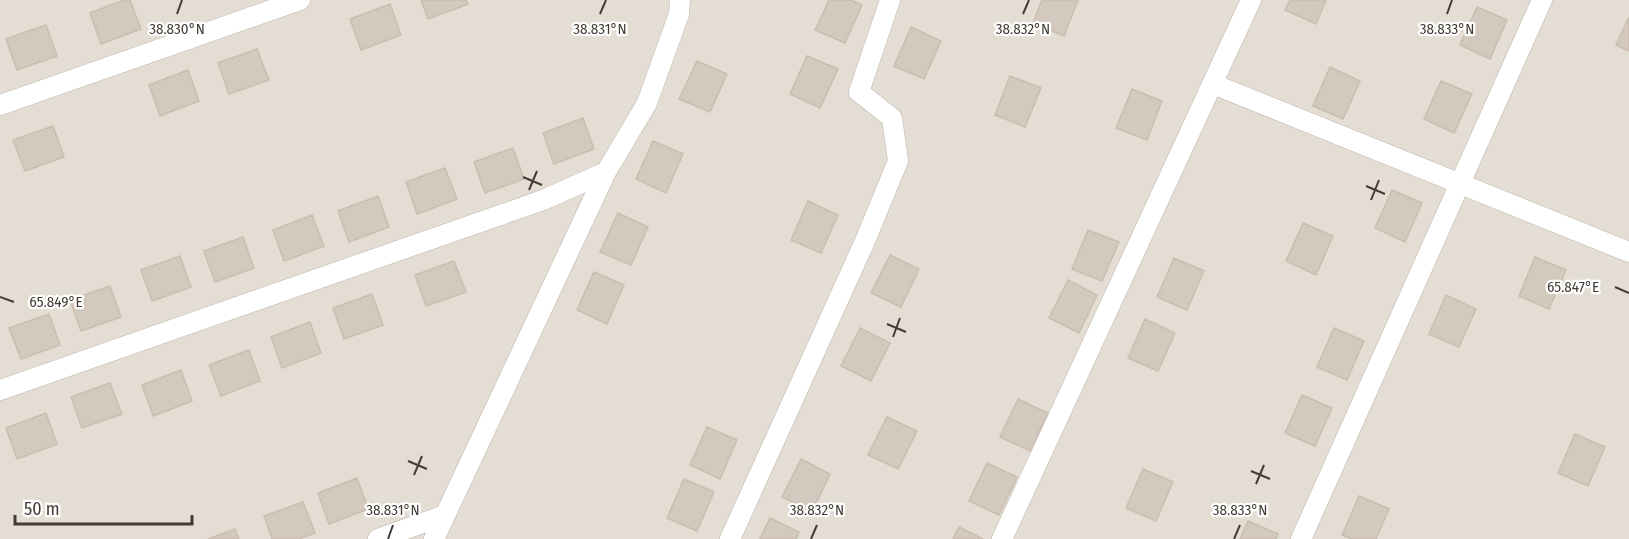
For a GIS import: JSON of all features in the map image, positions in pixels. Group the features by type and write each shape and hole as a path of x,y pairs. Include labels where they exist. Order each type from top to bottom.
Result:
{"street":[{"path":"0,105 300,0"},
{"path":"434,539 606,172 647,103 679,14 680,0"},
{"path":"730,539 866,241 898,161 892,118 859,92 890,0"},
{"path":"1002,539 1251,0"},
{"path":"1301,539 1542,0"},
{"path":"1213,84 1629,252"},
{"path":"0,390 543,200 606,172"},
{"path":"378,539 445,515"}],"shaded area":[{"path":"0,0 1629,0 1629,539 0,539"}],"building":[{"path":"124,0 130,0 141,29 101,44 90,13"},
{"path":"421,0 466,0 468,4 428,19"},
{"path":"829,0 851,0 862,5 845,43 815,30"},
{"path":"1042,0 1078,0 1064,36 1033,23"},
{"path":"1290,0 1326,0 1316,24 1285,10"},
{"path":"390,4 401,35 361,50 350,19"},
{"path":"1477,7 1507,20 1490,59 1460,45"},
{"path":"1629,17 1629,51 1616,45"},
{"path":"46,25 57,56 17,70 6,39"},
{"path":"911,27 941,41 924,79 894,66"},
{"path":"257,49 269,80 229,94 218,63"},
{"path":"807,56 838,69 820,108 790,94"},
{"path":"697,61 727,74 710,112 679,99"},
{"path":"1330,67 1360,81 1343,119 1313,106"},
{"path":"188,70 199,101 160,116 149,85"},
{"path":"1010,76 1041,88 1025,127 995,115"},
{"path":"1441,81 1472,94 1454,133 1424,119"},
{"path":"1132,89 1162,101 1147,140 1116,128"},
{"path":"583,118 594,149 554,164 543,133"},
{"path":"53,126 64,157 25,171 13,140"},
{"path":"653,141 683,154 666,193 636,179"},
{"path":"513,148 524,179 485,193 474,162"},
{"path":"445,168 457,199 417,214 406,182"},
{"path":"1392,190 1422,203 1405,242 1375,228"},
{"path":"378,196 389,227 349,242 338,211"},
{"path":"808,201 838,215 821,253 791,240"},
{"path":"618,213 648,227 631,265 600,252"},
{"path":"312,215 324,246 284,261 273,230"},
{"path":"1303,223 1333,236 1316,275 1286,261"},
{"path":"1088,230 1119,242 1102,281 1072,269"},
{"path":"243,237 254,268 215,282 204,251"},
{"path":"890,255 919,269 901,307 871,293"},
{"path":"180,256 191,287 152,301 141,270"},
{"path":"1535,257 1566,270 1549,309 1519,296"},
{"path":"1174,258 1204,271 1187,310 1157,297"},
{"path":"454,261 466,292 426,306 415,275"},
{"path":"594,272 624,285 607,324 577,310"},
{"path":"1068,280 1097,295 1079,333 1049,318"},
{"path":"110,286 121,317 81,331 70,300"},
{"path":"372,294 383,325 344,339 333,308"},
{"path":"1446,295 1476,309 1459,347 1429,334"},
{"path":"49,314 60,345 21,359 9,328"},
{"path":"1145,319 1175,333 1158,371 1128,358"},
{"path":"310,322 321,353 282,368 271,337"},
{"path":"860,328 890,343 871,381 841,366"},
{"path":"1334,328 1364,341 1347,380 1317,367"},
{"path":"249,350 260,381 221,396 209,365"},
{"path":"181,370 192,401 153,416 142,385"},
{"path":"110,383 122,414 82,428 71,397"},
{"path":"1302,395 1332,408 1315,446 1285,433"},
{"path":"1018,399 1048,413 1030,451 1000,437"},
{"path":"46,413 57,444 17,459 6,428"},
{"path":"887,417 917,431 898,469 868,455"},
{"path":"707,427 737,440 720,479 690,465"},
{"path":"1575,434 1605,447 1588,486 1558,473"},
{"path":"801,459 830,474 812,512 782,497"},
{"path":"987,463 1017,477 999,515 969,501"},
{"path":"1143,469 1173,482 1156,521 1126,508"},
{"path":"357,478 368,509 329,524 318,493"},
{"path":"684,479 714,492 697,531 667,518"},
{"path":"1359,496 1389,509 1376,539 1352,539 1342,535"},
{"path":"303,502 315,533 299,539 272,539 264,516"},
{"path":"770,518 799,532 796,539 760,539"},
{"path":"1248,521 1278,534 1276,539 1240,539"},
{"path":"959,527 983,539 953,539"},
{"path":"235,529 239,539 208,539"}]}
